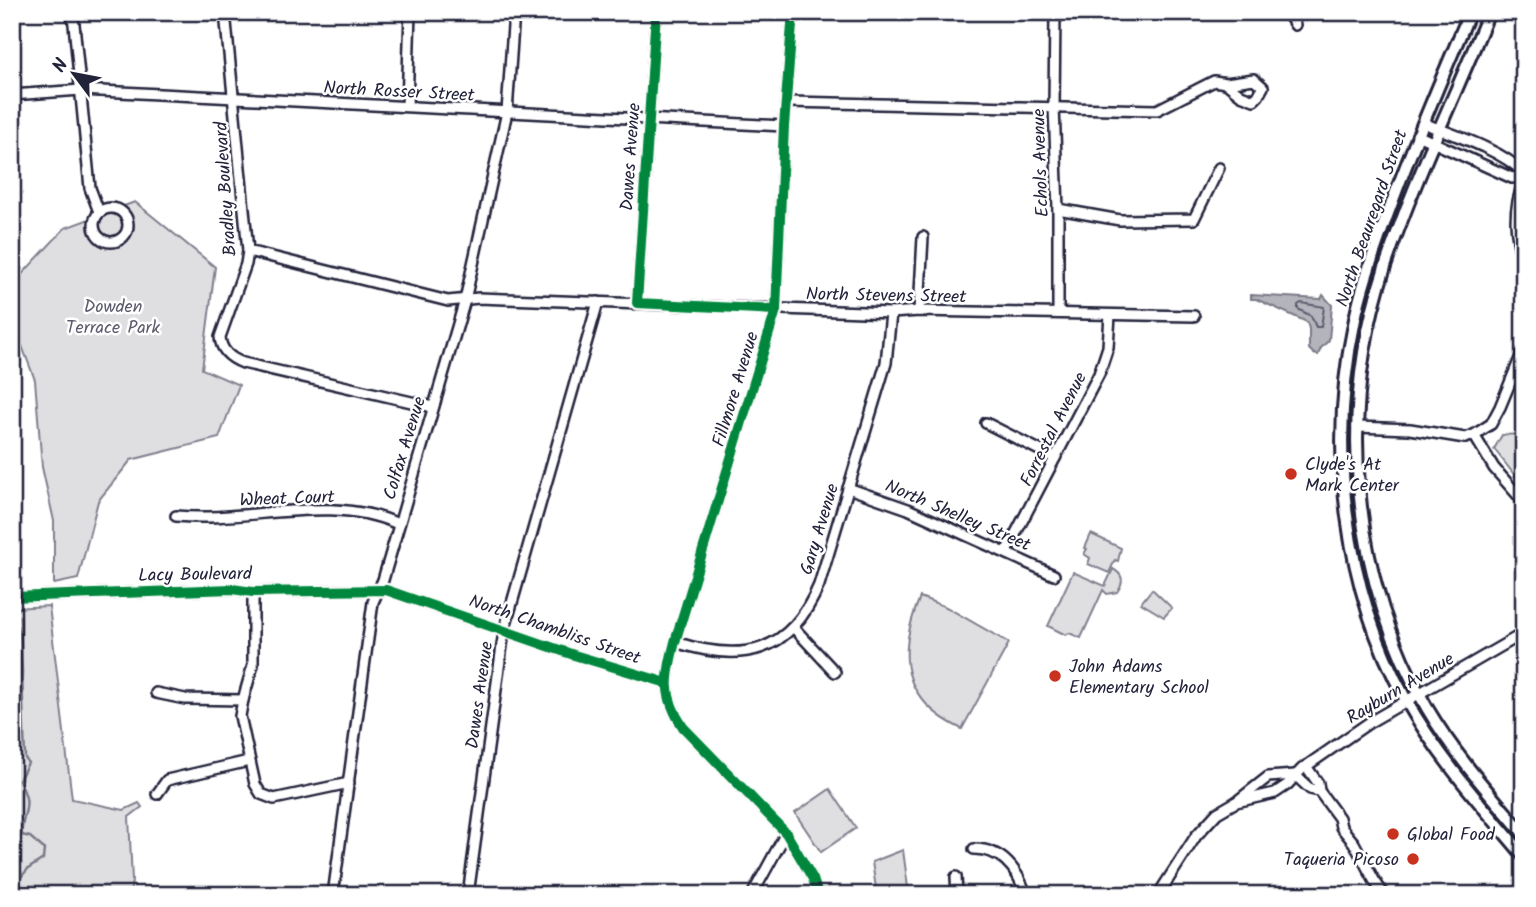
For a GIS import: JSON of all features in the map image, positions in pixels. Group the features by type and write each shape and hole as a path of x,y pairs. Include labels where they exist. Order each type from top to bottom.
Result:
{"main road":[{"name":"North Beauregard Street","path":"1470,12 1417,135 1370,262 1354,320 1346,382 1342,451 1345,510 1362,589 1382,650 1406,701 1439,752 1524,856"},
{"name":"North Beauregard Street","path":"1489,12 1399,229 1378,291 1365,353 1357,427 1360,498 1376,587 1420,694 1428,710 1472,773 1524,834"}],"street":[{"path":"71,12 90,188 99,212"},
{"name":"Bradley Boulevard","path":"225,12 248,251 220,337 223,349 243,363 433,407"},
{"path":"407,106 410,12"},
{"name":"Colfax Avenue","path":"333,895 373,602 379,590 465,300 507,112 514,12"},
{"name":"Dawes Avenue","path":"637,303 656,12"},
{"name":"Fillmore Avenue","path":"667,683 676,642 776,310 784,126 793,12"},
{"name":"Echols Avenue","path":"1055,12 1058,313"},
{"path":"1287,12 1295,25"},
{"path":"788,102 1157,110 1213,81 1226,83"},
{"name":"North Rosser Street","path":"12,95 80,90 784,126"},
{"path":"1417,135 1512,178 1524,174 1516,165 1493,153 1423,123"},
{"path":"1058,209 1120,220 1194,219 1219,168"},
{"path":"1524,182 1515,217 1524,265"},
{"path":"919,311 923,237"},
{"name":"North Stevens Street","path":"248,251 448,301 479,298 891,313 919,311 1194,316"},
{"name":"Dawes Avenue","path":"468,895 504,631 598,302"},
{"name":"Gary Avenue","path":"676,642 716,653 734,653 765,645 794,628 806,611 819,585 888,355 891,313"},
{"name":"Forrestal Avenue","path":"1006,552 1102,367 1108,347 1110,315"},
{"path":"1357,427 1410,429 1465,438 1474,435 1490,424 1524,349"},
{"path":"986,423 1055,458"},
{"path":"1474,435 1494,468 1524,502"},
{"name":"North Shelley Street","path":"848,488 908,509 1055,575"},
{"name":"Wheat Court","path":"176,516 199,518 323,510 371,513 398,524"},
{"name":"Lacy Boulevard","path":"12,597 232,589 253,592 379,590"},
{"name":"North Chambliss Street","path":"379,590 398,593 574,655 667,683"},
{"path":"253,592 253,665 240,716 257,789 274,799 349,783"},
{"path":"794,628 835,672"},
{"name":"Rayburn Avenue","path":"1236,802 1275,793 1306,766 1370,722 1524,633"},
{"path":"667,683 672,708 683,727 786,833 813,879 818,895"},
{"path":"156,693 185,699 243,700"},
{"path":"157,794 167,780 249,761"},
{"path":"1306,766 1318,783 1319,792 1339,818 1341,827 1384,895"},
{"path":"1295,775 1310,789 1319,792"},
{"name":"Rayburn Avenue","path":"1158,895 1203,825 1268,777 1295,775"},
{"path":"752,895 786,833"},
{"path":"974,849 985,849 1004,859 1021,880 1026,895"},
{"path":"956,877 957,895"}],"green space":[{"name":"Dowden Terrace Park","path":"135,202 215,267 202,369 239,385 219,438 131,460 98,501 78,579 54,584 54,521 42,467 35,380 19,338 13,284 65,228"},
{"path":"1524,434 1524,487 1494,449 1502,435"},
{"path":"1091,534 1121,548 1118,561 1115,560 1109,573 1088,564 1090,558 1084,554"},
{"path":"1113,569 1121,576 1121,585 1117,592 1107,594 1103,590 1081,638 1069,633 1066,635 1048,626 1073,572 1105,586"},
{"path":"1152,589 1172,608 1164,617 1141,603"},
{"path":"920,597 946,607 1009,643 962,729 926,704 909,674 908,638"},
{"path":"49,606 72,799 124,810 139,803 142,807 129,817 132,881 130,895 83,895 82,892 12,895 12,608"},
{"path":"830,789 856,828 821,852 795,813"},
{"path":"903,850 909,895 877,895 872,862"}],"water":[{"path":"1251,295 1321,299 1323,295 1332,305 1329,340 1318,355 1314,354 1309,349 1307,322 1251,299"}],"waterway":[{"path":"12,887 28,869 43,859 44,849 30,837 22,835 27,803 19,780 28,763 25,758 20,616"}],"cycle path":[{"path":"656,12 637,303 776,310"},
{"path":"793,12 784,126 776,310 675,642 669,666 668,686 676,716 683,727 786,833 813,879 818,895"},
{"path":"12,597 232,589 253,592 386,590 574,655 667,683"}],"place":[{"name":"Clyde's At Mark Center","path":"1291,474"},
{"name":"John Adams Elementary School","path":"1055,676"},
{"name":"Global Food","path":"1393,834"},
{"name":"Taqueria Picoso","path":"1413,859"}]}
